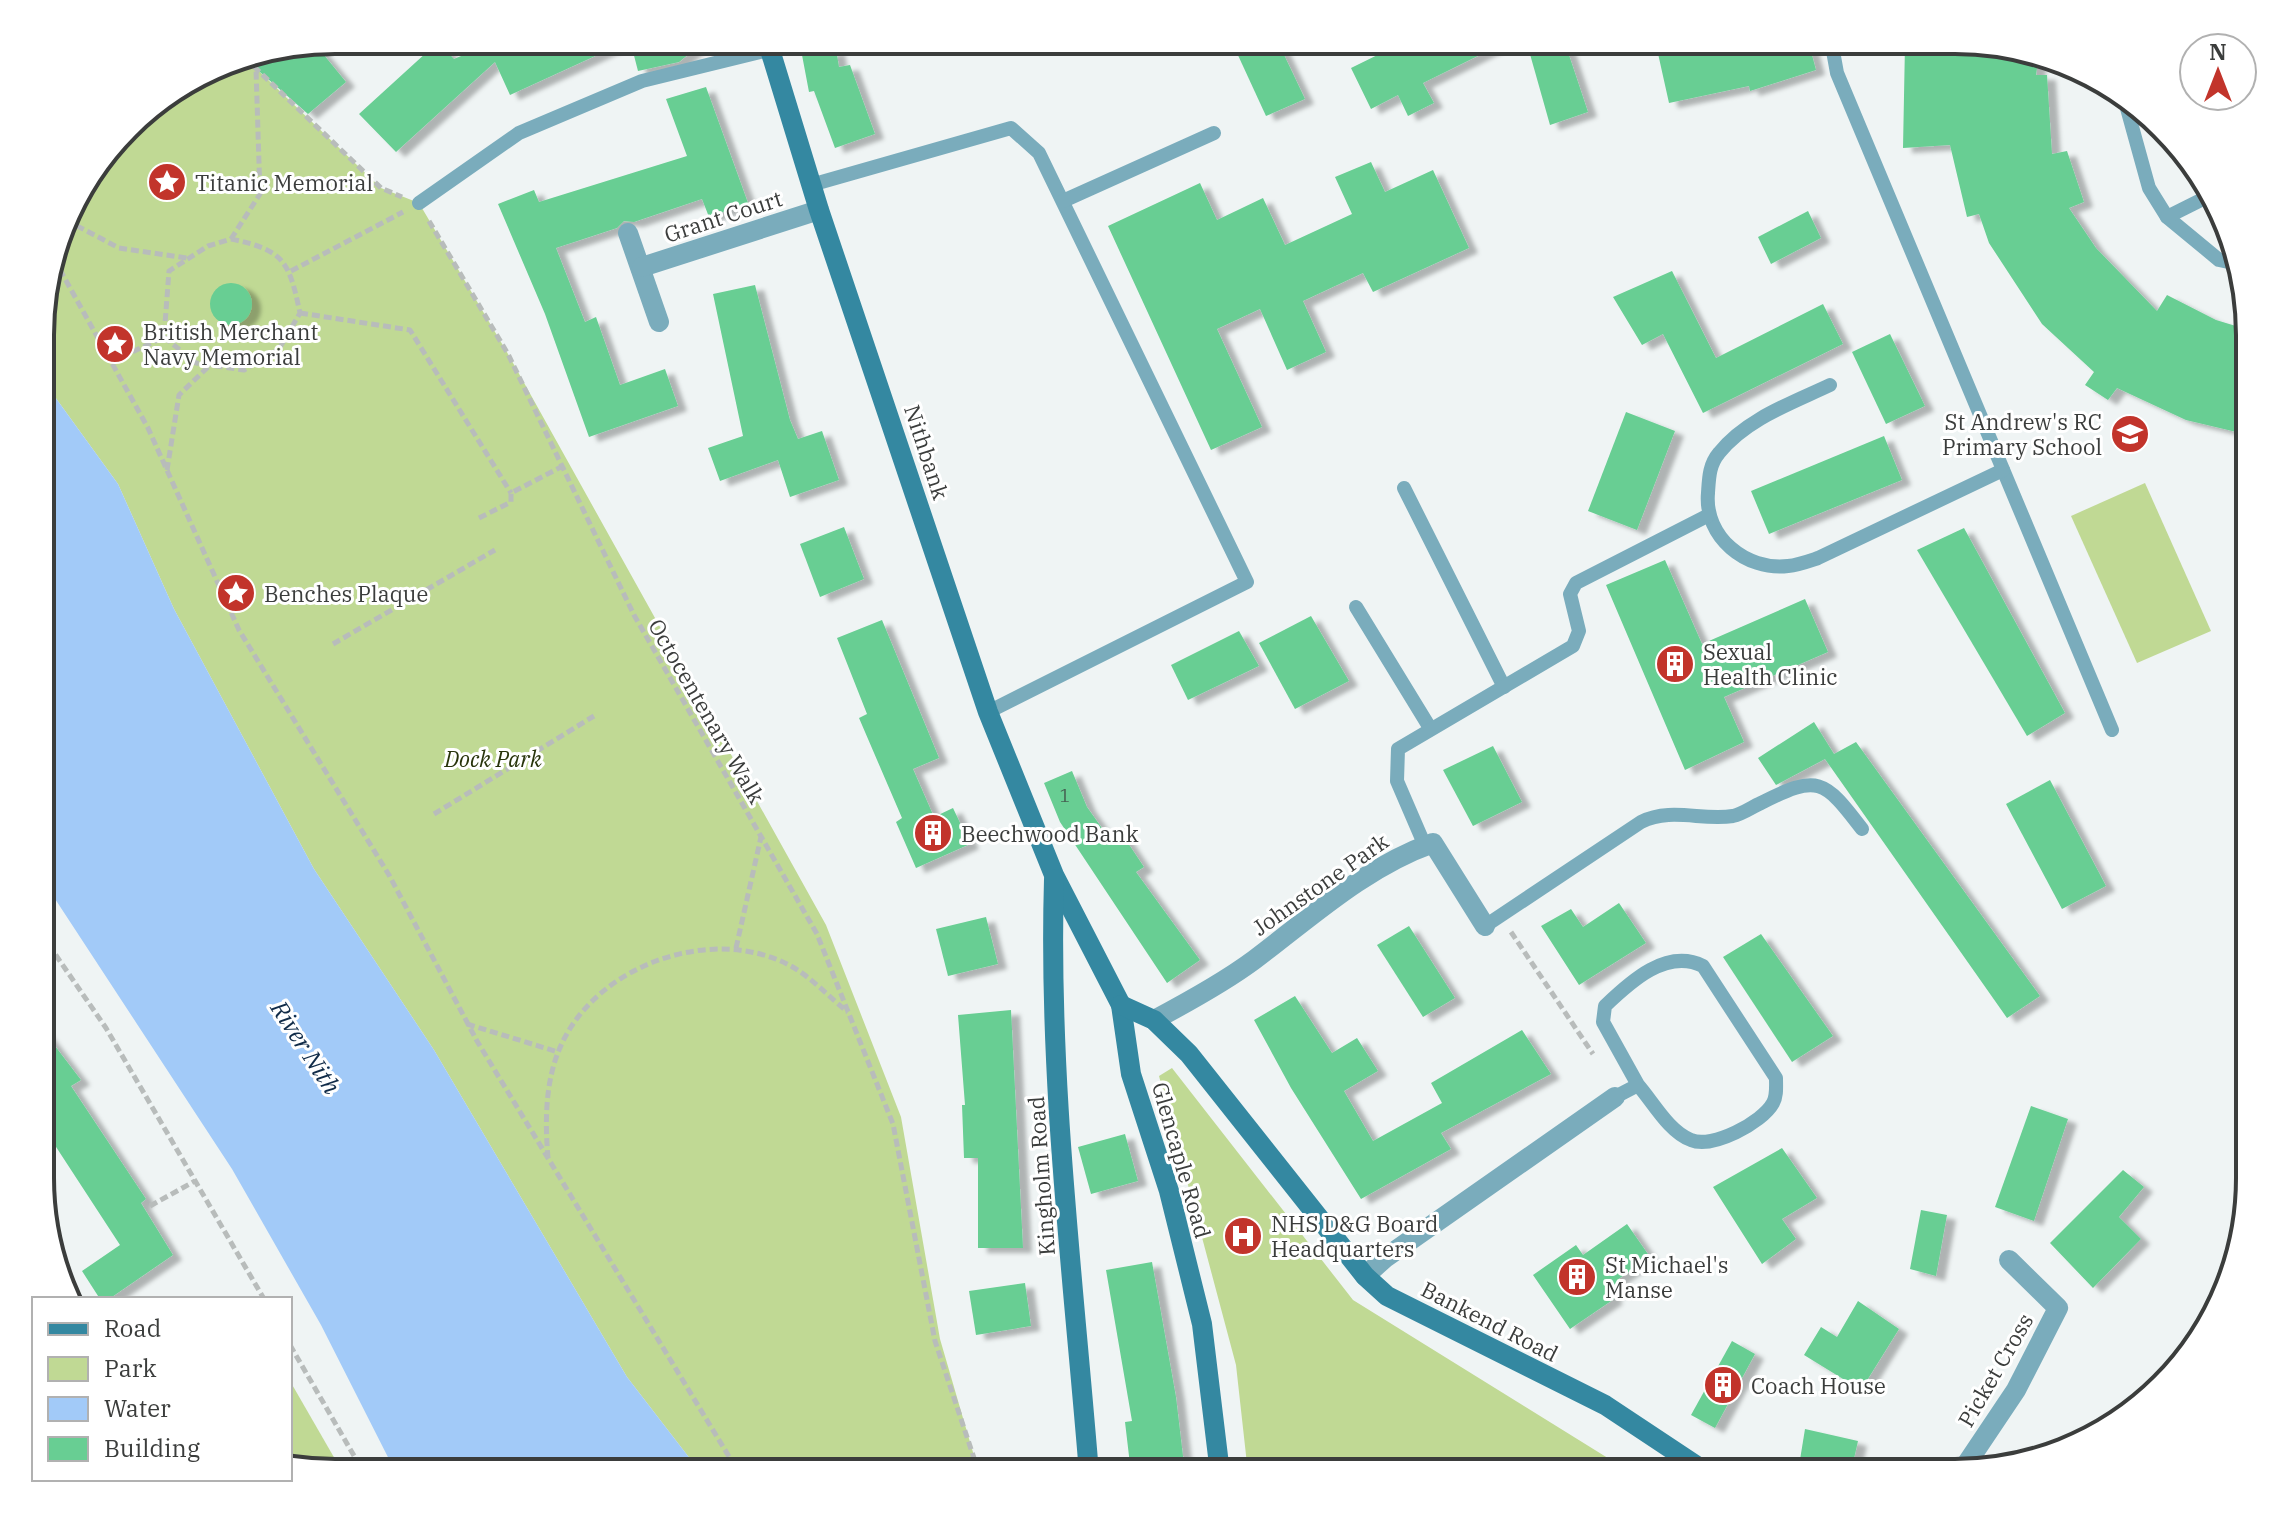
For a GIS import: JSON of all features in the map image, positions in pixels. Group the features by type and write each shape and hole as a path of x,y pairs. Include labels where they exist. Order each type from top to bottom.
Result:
{"main road":[{"name":"Nithbank","path":"771,55 819,210 988,712 1054,875"},
{"name":"Glencaple Road","path":"1054,875 1121,1005 1131,1074 1169,1191 1202,1324 1218,1458"},
{"name":"Kingholm Road","path":"1054,875 1051,973 1065,1190 1088,1459"},
{"name":"Bankend Road","path":"1121,1005 1154,1020 1189,1054 1365,1276 1387,1296 1605,1405 1685,1458"}],"street":[{"name":"Grant Court","path":"642,267 819,210"},
{"name":"Grant Court","path":"628,233 659,322"},
{"name":"Johnstone Park","path":"1154,1020 1251,962 1330,900 1408,851 1433,843 1485,926"},
{"path":"1365,1276 1385,1258 1615,1097"},
{"name":"Picket Cross","path":"1970,1458 2016,1390 2058,1308 2009,1260"}],"lane":[{"path":"1834,54 1837,73 2112,730"},
{"path":"419,203 519,133 642,81 734,55"},
{"path":"2130,115 2149,188 2167,217 2219,260 2226,261"},
{"path":"811,185 1011,128 1039,153 1247,582 988,712"},
{"path":"1063,201 1214,133"},
{"path":"2167,217 2201,200"},
{"path":"1830,385 1741,431 1719,453 1710,468 1711,526 1732,550 1765,564 1790,566 1818,558 2003,470"},
{"path":"1404,488 1504,687"},
{"path":"1425,846 1397,781 1396,759 1404,743 1573,646 1579,631 1570,594 1576,583 1709,515"},
{"path":"1356,607 1430,728"},
{"path":"1485,926 1641,822 1661,815 1737,815 1790,788 1813,784 1836,795 1862,829"},
{"path":"1678,958 1703,966 1776,1078 1775,1100 1769,1109 1720,1141 1708,1144 1680,1134 1638,1085 1603,1022 1605,1006 1664,962 1678,958"},
{"path":"1615,1097 1638,1085"}],"path":[{"path":"254,66 381,188 419,203"},
{"path":"231,239 260,194 256,69"},
{"path":"291,271 419,203"},
{"name":"Octocentenary Walk","path":"419,203 508,354 634,615 817,934 893,1124 935,1341 974,1459"},
{"path":"76,225 119,248 188,258"},
{"path":"231,239 265,246 291,271 300,313 279,349 244,370 196,363 164,337 169,271 208,246 231,239"},
{"path":"61,272 167,470 239,630 389,875 467,1024 730,1459"},
{"path":"300,313 410,330 511,493 511,502 479,518"},
{"path":"111,362 164,337"},
{"path":"167,470 179,395 209,365"},
{"path":"511,493 561,467"},
{"path":"333,644 495,550"},
{"path":"434,814 594,716"},
{"path":"736,948 761,837"},
{"path":"1485,926 1507,926 1609,1078 1615,1097"},
{"path":"548,1160 545,1115 558,1052 570,1028 610,985 664,956 736,948 791,966 848,1013"},
{"path":"54,952 106,1028 263,1297"},
{"path":"467,1024 558,1052"},
{"path":"150,1206 195,1181"},
{"path":"292,1348 356,1459"}],"green space":[{"name":"Dock Park","path":"254,66 381,188 419,203 508,354 826,925 901,1117 940,1339 975,1459 690,1459 627,1377 434,1050 314,869 174,609 118,484 54,396 56,298 69,245 75,227 101,179 136,136 194,92 227,75"},
{"path":"2145,483 2211,631 2137,663 2071,516"},
{"name":"NHS D&G Board Headquarters","path":"1172,1068 1353,1300 1608,1458 1246,1458 1236,1365 1159,1076"},
{"path":"292,1384 335,1459 292,1456"}],"water":[{"name":"River Nith","path":"54,396 118,484 174,609 314,869 434,1050 627,1377 690,1459 389,1459 321,1325 232,1169 54,897"}],"building":[{"path":"1238,54 1284,54 1305,99 1266,116"},
{"path":"1379,54 1481,54 1423,83 1434,103 1408,116 1398,95 1371,109 1351,68"},
{"path":"1530,54 1569,54 1588,112 1550,125"},
{"path":"1658,54 1812,54 1816,70 1750,91 1749,86 1669,103"},
{"path":"1905,54 1992,56 2037,67 2036,75 2047,75 2052,154 2067,151 2084,202 2069,208 2096,248 2157,311 2167,295 2216,320 2235,326 2235,432 2186,420 2117,388 2108,400 2085,385 2094,372 2042,324 1989,243 1979,214 1967,217 1950,145 1903,148"},
{"path":"324,55 346,82 308,114 254,66 298,56"},
{"path":"424,55 450,55 454,59 464,55 598,55 510,95 495,62 396,152 359,114"},
{"path":"634,55 688,55 679,62 638,71"},
{"path":"802,55 837,55 839,67 850,65 875,134 835,148 814,91 809,92"},
{"path":"706,87 748,203 709,217 702,199 634,222 624,221 617,228 556,248 585,322 596,317 620,385 665,369 678,406 589,437 545,314 498,204 534,190 539,202 687,156 666,99"},
{"path":"1371,162 1385,192 1433,170 1469,248 1373,292 1363,273 1303,301 1326,352 1287,370 1260,309 1217,329 1262,427 1211,450 1108,226 1200,183 1217,220 1263,198 1285,245 1352,214 1335,177"},
{"path":"1808,211 1821,238 1771,264 1758,237"},
{"path":"1672,271 1716,358 1823,304 1843,344 1703,413 1663,334 1642,345 1613,297"},
{"path":"231,283 246,289 252,304 246,319 231,325 216,319 210,304 216,289"},
{"path":"755,285 790,420 798,439 822,431 839,480 790,497 778,460 720,481 708,448 743,436 713,294"},
{"path":"1890,334 1925,406 1886,424 1852,352"},
{"path":"1626,412 1675,431 1637,530 1588,511"},
{"path":"1884,436 1902,480 1769,534 1751,491"},
{"path":"844,527 864,579 820,597 800,544"},
{"path":"1964,528 2065,713 2027,736 1917,550"},
{"name":"Sexual Health Clinic","path":"1665,560 1702,644 1805,599 1828,652 1724,697 1744,742 1685,770 1606,585"},
{"path":"1311,616 1349,681 1295,709 1259,643"},
{"path":"882,620 939,758 913,769 934,817 953,808 970,844 916,868 896,822 902,818 859,718 867,714 837,638"},
{"path":"1239,631 1259,666 1188,700 1171,665"},
{"path":"1814,722 1834,754 1856,742 2040,996 2007,1018 1825,759 1776,785 1758,758"},
{"path":"1493,746 1522,802 1473,826 1443,770"},
{"path":"1072,771 1087,807 1109,838 1120,831 1144,867 1136,872 1200,960 1167,983 1060,822 1044,783"},
{"path":"2050,780 2106,886 2062,909 2006,804"},
{"path":"1619,903 1646,943 1579,985 1541,926 1571,909 1583,927"},
{"path":"986,917 998,964 948,976 936,929"},
{"path":"1409,926 1455,998 1423,1017 1377,945"},
{"path":"1761,934 1833,1036 1792,1062 1723,957"},
{"path":"1295,996 1332,1053 1357,1038 1378,1071 1344,1091 1373,1141 1442,1103 1431,1083 1522,1030 1551,1074 1441,1133 1451,1149 1361,1199 1291,1088 1254,1020"},
{"path":"1011,1010 1023,1248 978,1248 978,1158 964,1158 962,1105 965,1105 958,1015"},
{"path":"54,1045 81,1080 71,1086 146,1199 141,1203 173,1255 112,1297 99,1297 82,1271 120,1245 54,1144"},
{"path":"2031,1106 2068,1119 2034,1221 1995,1207"},
{"path":"1125,1134 1138,1181 1091,1194 1078,1147"},
{"path":"1782,1148 1817,1198 1782,1219 1796,1239 1762,1264 1713,1187"},
{"path":"2123,1170 2144,1187 2119,1217 2141,1239 2093,1288 2050,1243"},
{"path":"1921,1210 1947,1215 1936,1276 1910,1269"},
{"name":"St Michael's Manse","path":"1627,1224 1650,1257 1617,1280 1623,1288 1611,1295 1614,1299 1570,1329 1533,1275 1576,1245 1583,1255"},
{"path":"1152,1262 1176,1397 1183,1458 1129,1459 1125,1422 1132,1421 1106,1270"},
{"path":"1025,1283 1031,1326 976,1335 969,1291"},
{"path":"1858,1301 1899,1329 1861,1390 1804,1355 1821,1327 1837,1337"},
{"name":"Coach House","path":"1732,1341 1755,1354 1715,1428 1691,1415"},
{"path":"1805,1429 1858,1441 1854,1458 1800,1458"}],"place":[{"name":"Titanic Memorial","path":"167,182"},
{"name":"British Merchant Navy Memorial","path":"115,344"},
{"name":"St Andrew's RC Primary School","path":"2130,434"},
{"name":"Benches Plaque","path":"236,593"},
{"name":"Sexual Health Clinic","path":"1675,664"},
{"name":"Beechwood Bank","path":"933,833"},
{"name":"NHS D&G Board Headquarters","path":"1243,1236"},
{"name":"St Michael's Manse","path":"1577,1277"},
{"name":"Coach House","path":"1723,1385"}]}
